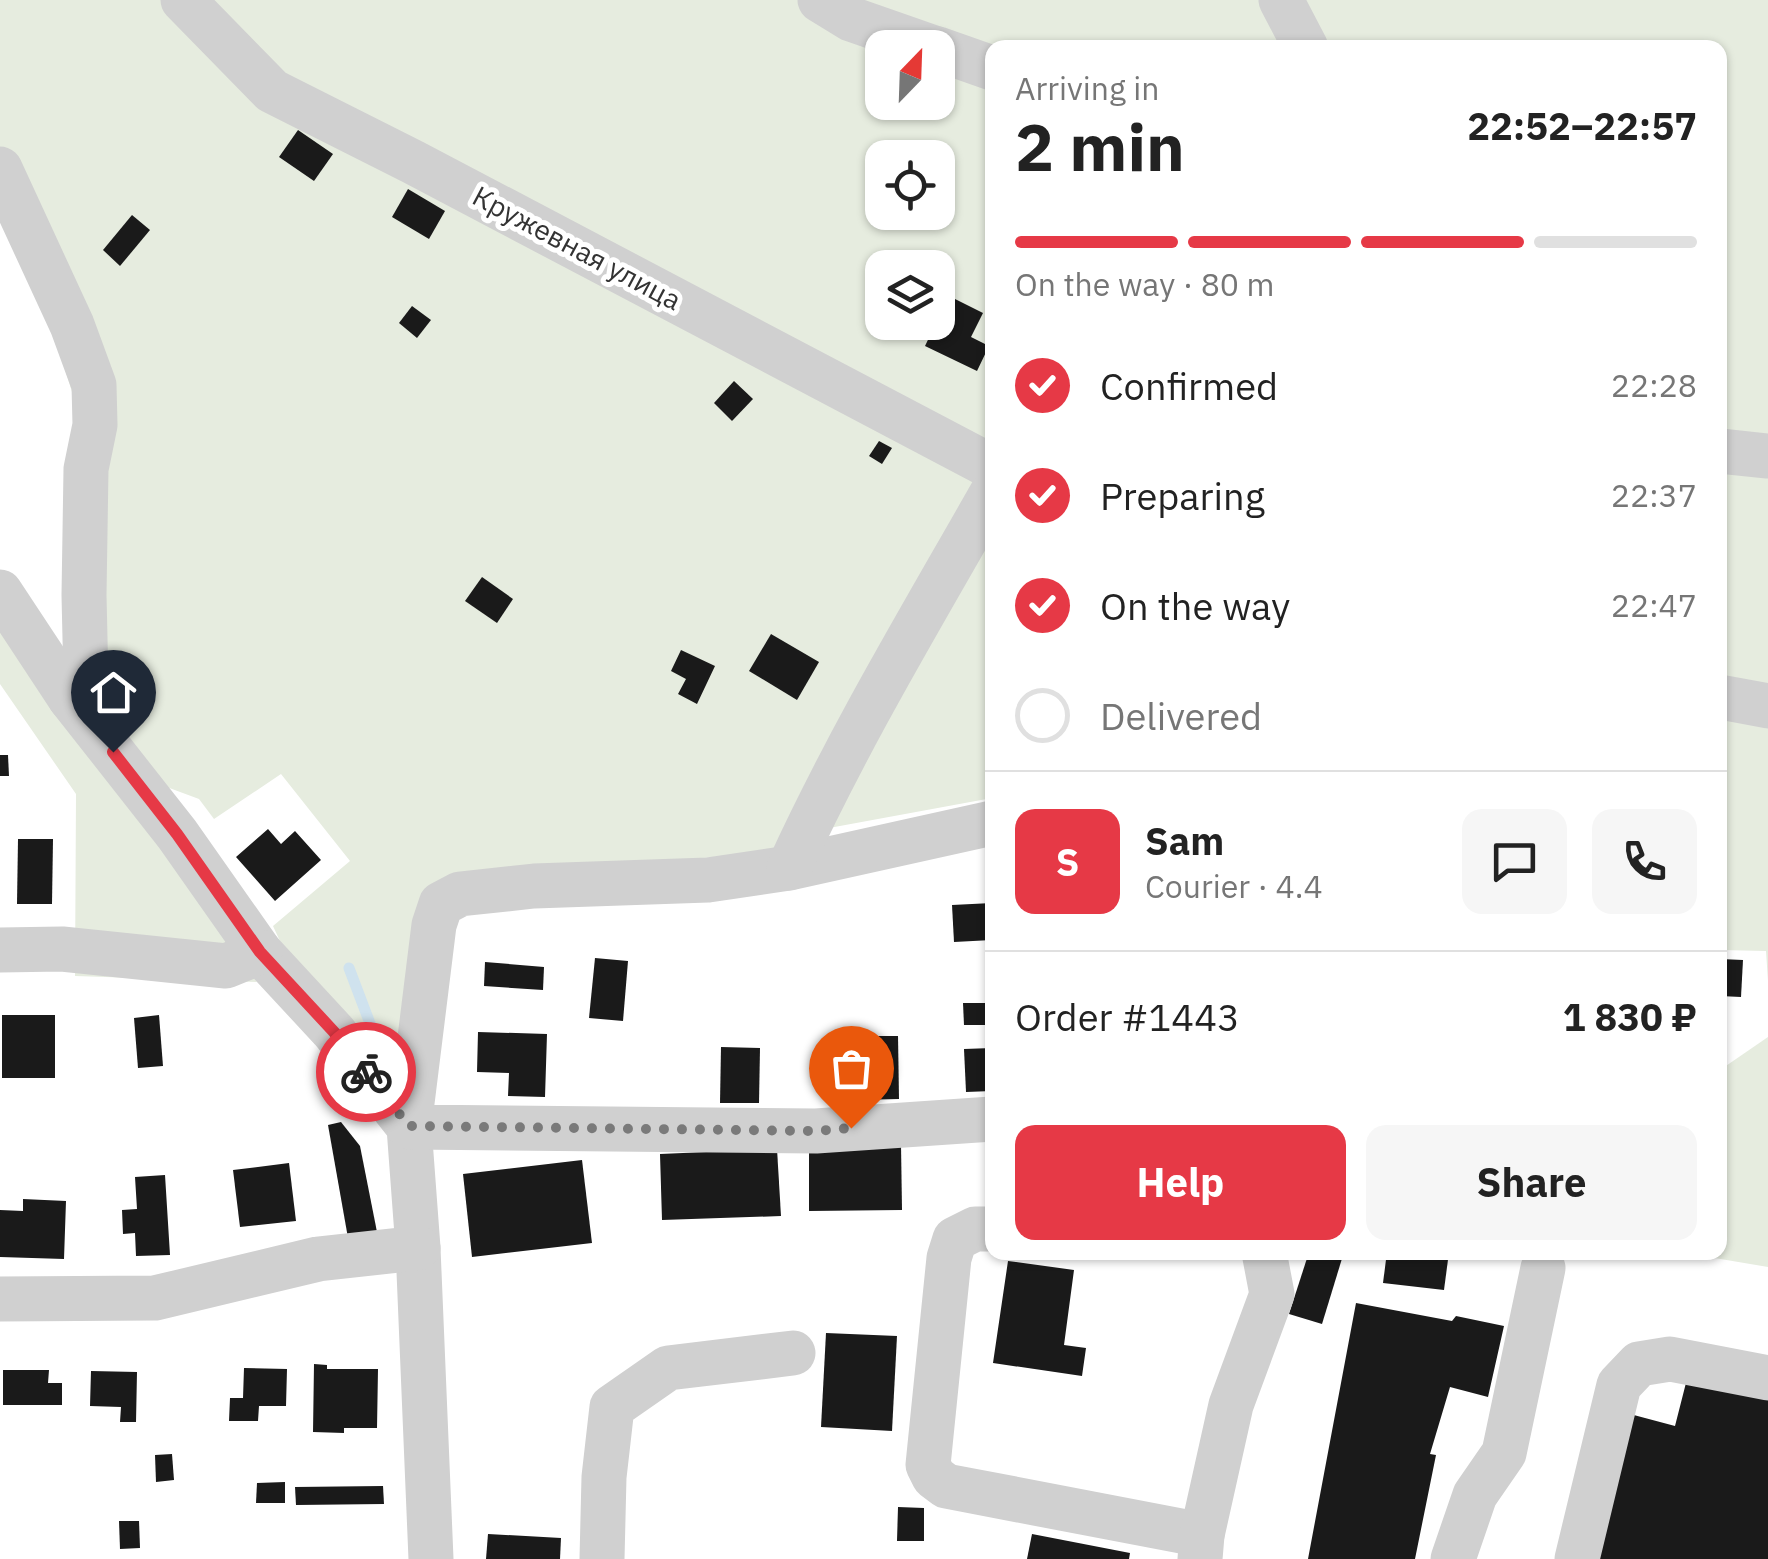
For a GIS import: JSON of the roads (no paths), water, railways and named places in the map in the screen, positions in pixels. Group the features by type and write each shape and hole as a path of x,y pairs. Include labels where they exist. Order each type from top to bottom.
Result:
{"street":[{"name":"Кружевная улица","path":"183,0 272,91 985,463"},
{"path":"820,0 851,19 883,30"},
{"path":"1281,0 1301,40"},
{"path":"955,55 985,66"},
{"path":"0,169 72,325 94,384 96,425 86,469 86,682 70,698"},
{"path":"1727,452 1768,456"},
{"path":"789,868 822,796 985,505"},
{"path":"0,592 70,698 177,834 260,952 334,1032 409,1126"},
{"path":"1727,697 1768,706"},
{"path":"432,1559 409,1126 434,925 441,904 460,894 516,888 708,880 789,868 985,825"},
{"path":"0,950 62,949 226,966 260,952"},
{"path":"409,1126 816,1131 985,1120"},
{"path":"985,1229 974,1229 955,1238 949,1258 928,1465 934,1477 946,1486 1201,1547 1231,1405 1272,1294 1266,1260"},
{"path":"0,1299 155,1298 318,1260 418,1248"},
{"path":"1453,1559 1475,1495 1504,1453 1543,1268"},
{"path":"602,1559 604,1476 612,1407 668,1368 794,1352"},
{"path":"1577,1559 1619,1385 1639,1364 1670,1359 1768,1378"}],"waterway":[{"path":"349,968 388,1071"}]}
